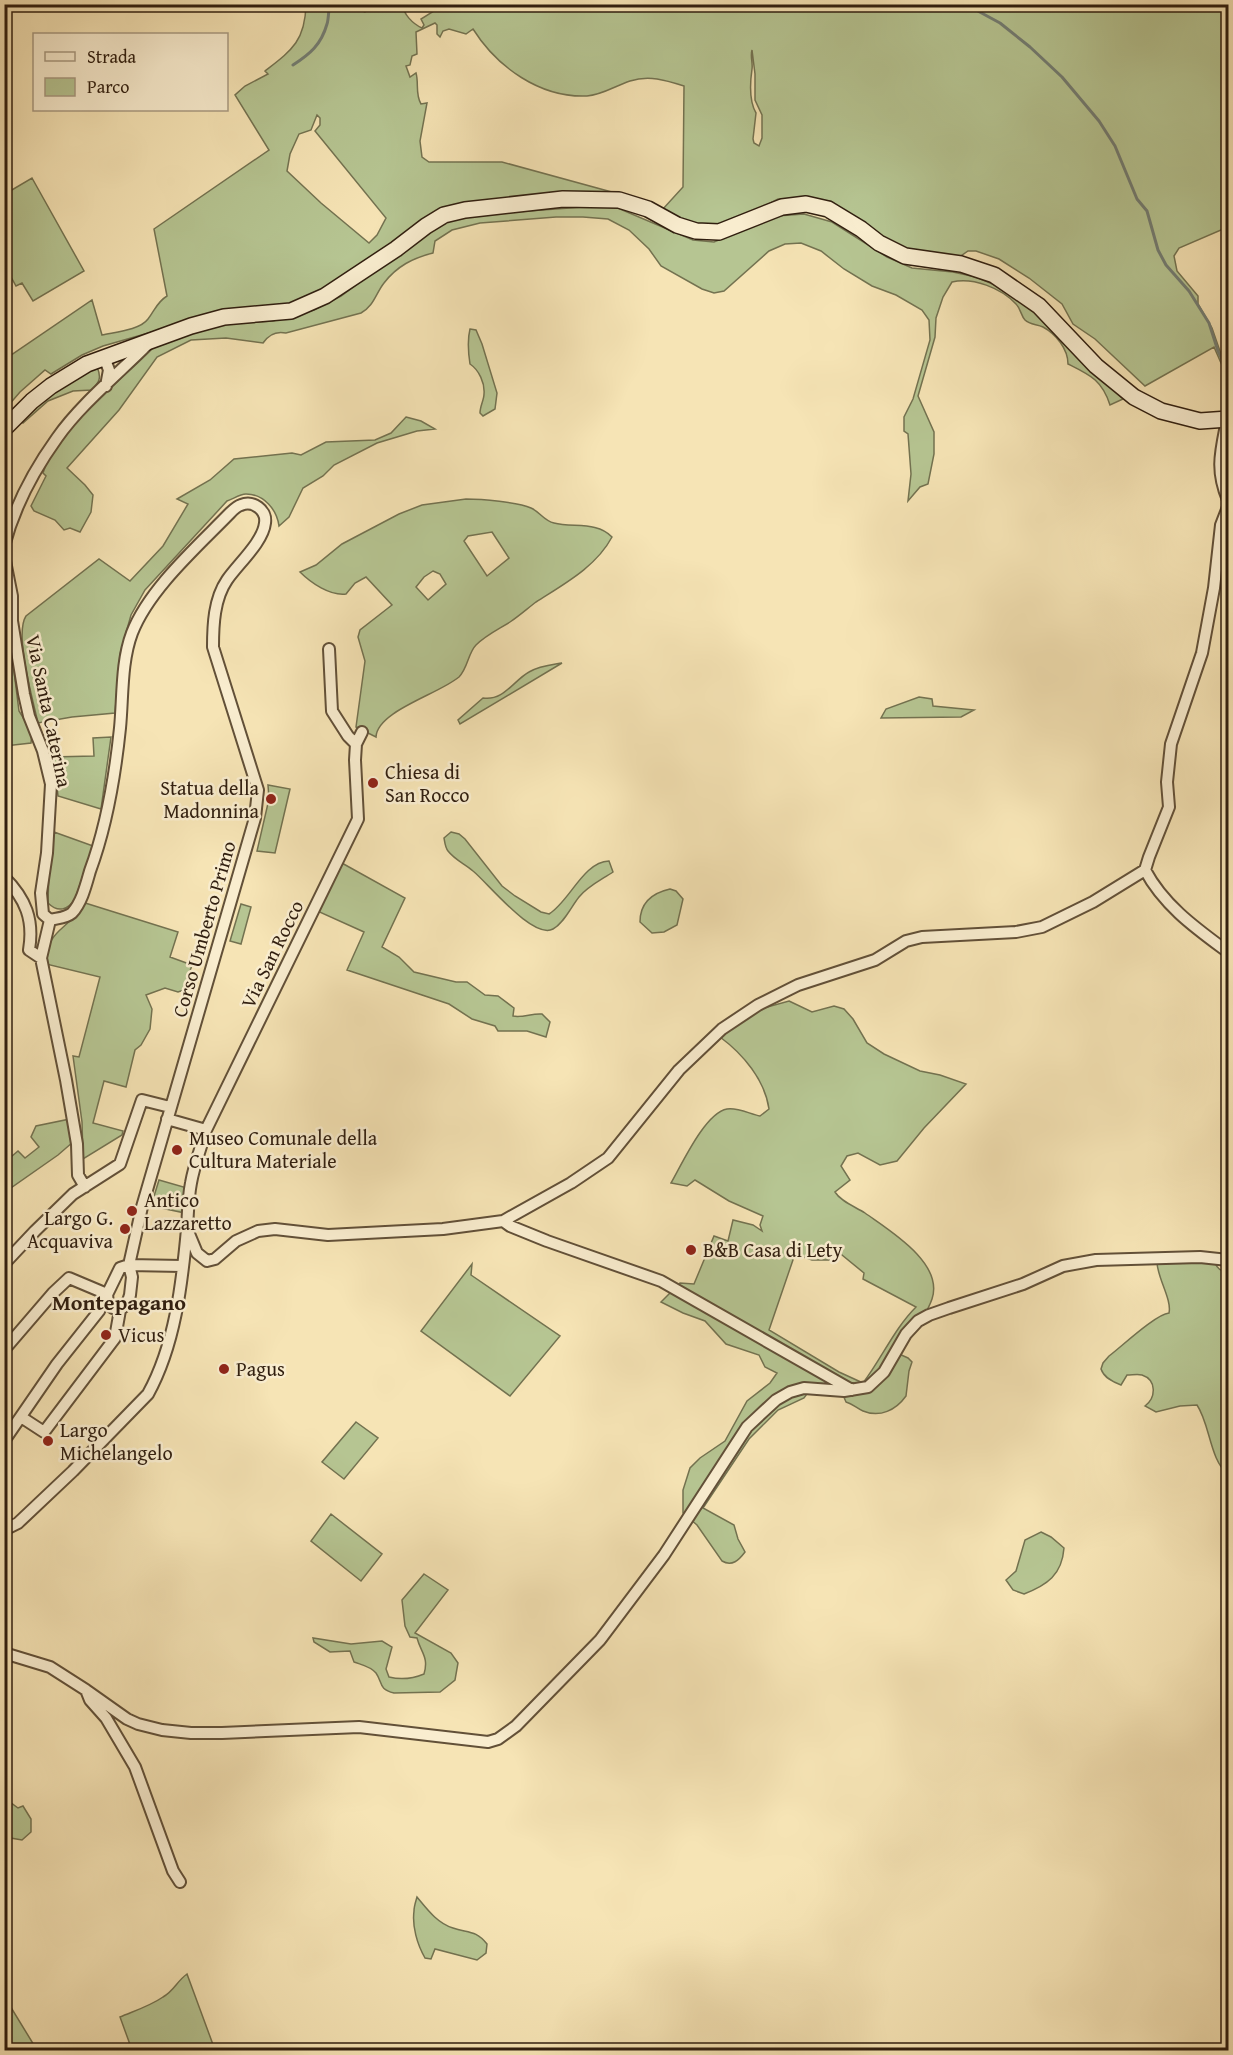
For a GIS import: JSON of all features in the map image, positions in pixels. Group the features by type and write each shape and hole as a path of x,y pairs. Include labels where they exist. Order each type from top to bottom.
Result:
{"main road":[{"path":"4,429 32,401 71,372 109,355 191,326 224,317 291,311 325,296 444,215 465,210 563,199 619,200 648,209 677,225 696,231 719,232 782,207 806,204 828,209 879,243 904,256 961,264 994,275 1039,306 1096,366 1134,397 1161,411 1200,421 1228,419"}],"street":[{"path":"4,546 14,515 38,468 58,437 152,340"},
{"path":"106,386 117,371 120,362 119,357 109,355"},
{"path":"1228,419 1219,464 1222,486 1228,500"},
{"name":"Corso Umberto Primo","path":"50,920 67,916 73,912 81,898 100,843 113,783 126,660 132,635 140,616 158,590 236,507 246,503 259,507 266,521 263,531 225,582 219,597 213,629 213,647 258,790 255,818 170,1107 142,1207 129,1265"},
{"path":"187,1229 197,1253 207,1261 215,1259 236,1241 258,1231 275,1229 328,1235 443,1229 503,1221 571,1183 608,1158 691,1058 722,1029 758,1005 798,985 875,960 906,941 1016,932 1042,927 1093,902 1145,870 1169,807 1167,782 1172,744 1202,653 1214,588 1221,525 1228,507"},
{"name":"Via Santa Caterina","path":"4,556 12,596 12,621 28,716 43,751 51,784 47,853 41,893 43,914 50,920"},
{"path":"329,649 332,711 356,744"},
{"name":"Via San Rocco","path":"4,1530 18,1523 74,1471 148,1394 156,1380 176,1310 190,1188 206,1130 358,819 355,795 356,744 362,732"},
{"path":"1145,870 1152,884 1193,927 1228,952"},
{"path":"4,877 16,889 27,912 32,932 29,950 41,958"},
{"path":"50,920 41,958 77,1144 78,1175 85,1187"},
{"path":"4,1264 73,1194 120,1164 142,1100 170,1107"},
{"path":"167,1119 206,1130"},
{"path":"503,1221 547,1241 661,1281 852,1390"},
{"path":"4,1653 50,1667 127,1719 162,1730 191,1734 359,1727 488,1742 498,1739 516,1726 600,1640 664,1555 747,1427 766,1408 790,1392 804,1388 844,1391 868,1387 877,1380 906,1334 918,1321 949,1308 1023,1284 1063,1266 1108,1260 1200,1257 1228,1260"},
{"path":"21,1417 44,1432 115,1338 120,1311 127,1304 130,1295 132,1277 129,1265"},
{"path":"4,1441 99,1311 117,1271 129,1265 182,1266"},
{"path":"4,1350 53,1293 69,1278 106,1294"},
{"path":"106,1294 108,1304 120,1311"},
{"path":"86,1690 90,1700 106,1718 135,1767 173,1870 180,1882"}],"green space":[{"path":"439,4 787,4 793,10 793,4 1228,5 1228,227 1179,248 1174,256 1177,271 1198,296 1198,304 1212,328 1228,369 1228,379 1214,347 1145,386 1095,339 1073,324 1062,304 1029,278 999,259 976,251 968,251 955,260 911,254 884,240 831,201 778,199 744,217 718,227 692,227 662,210 683,187 684,86 664,80 644,78 587,96 553,92 521,78 507,67 494,56 473,29 466,34 449,29 443,31 440,37 437,34 435,23 416,32 417,54 412,56 410,65 406,66 410,77 416,73 421,104 427,103 420,141 422,157 429,162 502,162 619,194 466,204 344,278 296,303 201,318 103,346 82,355 51,374 45,370 8,406 5,400 4,360 92,300 102,335 127,330 144,323 167,296 154,229 269,150 235,95 245,86 268,74 265,71 295,44 303,28 306,5 335,5 337,9 352,8 365,12 377,5 403,5 409,18 422,28 424,25 421,19 434,11","holes":["752,50 755,100 762,115 762,138 759,146 754,143 753,139 756,113 751,92","317,115 320,118 320,125 315,131 386,218 377,235 369,243 287,171 290,154 299,134 311,130"]},
{"path":"32,178 84,271 33,301 22,283 16,286 5,266 5,194"},
{"path":"613,206 693,240 714,242 777,216 804,214 832,222 887,257 912,268 976,277 1002,288 1020,299 1046,322 1123,399 1110,405 1103,390 1094,379 1068,364 1064,348 1057,338 1043,327 1025,320 1018,306 1003,293 986,285 969,281 952,282 943,297 936,318 935,337 918,396 934,432 934,454 928,484 920,487 908,501 911,474 908,434 904,431 904,417 913,399 930,340 929,320 922,310 896,295 872,286 844,269 821,251 801,243 785,244 769,251 724,291 714,293 702,289 661,266 649,249 629,230 608,219 556,217 480,223 452,230 435,241 433,253 400,267 381,287 372,303 361,313 286,333 279,332 268,337 263,343 226,338 191,340 157,357 119,410 67,468 93,495 91,512 80,532 70,528 64,530 55,520 34,511 31,506 46,476 43,473 49,456 72,426 156,344 225,324 273,321 314,310 341,296 428,232 448,221 474,215"},
{"path":"470,329 476,330 482,344 497,393 495,409 483,416 480,413 484,386 479,373 470,364 468,338"},
{"path":"97,367 99,380 92,390 73,391 48,401 23,423 19,420 64,381"},
{"path":"406,417 421,421 435,429 417,431 377,443 334,465 323,476 303,488 289,517 279,526 276,514 264,500 258,497 244,494 227,501 145,590 131,615 120,654 115,713 38,723 23,652 23,625 26,616 99,559 130,581 163,546 188,504 177,499 210,480 234,459 292,453 301,455 326,442 375,440 391,433"},
{"path":"466,499 509,503 531,508 551,522 592,527 612,537 597,557 578,574 480,641 473,648 459,677 397,711 379,728 376,737 356,727 365,661 358,637 360,630 392,605 366,577 355,583 346,594 340,594 321,588 300,572 316,565 342,544 399,514 422,505","holes":["492,532 509,558 487,576 464,541 468,536","433,571 440,574 446,584 428,600 416,587"]},
{"path":"4,616 7,616 19,711 32,732 31,743 5,746"},
{"path":"562,663 460,724 458,720 483,698 503,693 533,670"},
{"path":"919,697 932,699 933,706 974,710 961,717 881,718 886,709"},
{"path":"111,737 101,809 58,796 51,757 94,756 93,738"},
{"path":"268,785 290,789 275,853 257,851 269,799"},
{"path":"54,832 93,846 75,899 63,909 55,908 48,903"},
{"path":"451,832 465,839 502,886 541,912 549,914 592,868 609,861 613,872 583,893 557,926 544,930 523,919 473,871 451,854 446,848 444,838"},
{"path":"340,862 405,898 382,947 399,957 414,972 456,982 467,982 485,995 498,996 514,1008 513,1016 542,1014 550,1022 546,1037 527,1031 498,1031 495,1026 472,1019 449,1004 347,970 364,932 315,910"},
{"path":"670,889 676,891 683,899 677,925 664,932 652,933 640,922 642,909 653,896"},
{"path":"82,902 178,932 170,957 192,965 184,990 178,992 165,988 146,995 152,1009 150,1029 141,1045 135,1050 126,1087 104,1081 93,1123 123,1131 122,1135 83,1159 82,1122 73,1056 79,1057 100,977 46,964 50,942 72,919"},
{"path":"241,904 251,907 241,944 230,941"},
{"path":"789,1001 812,1012 834,1006 844,1009 853,1019 867,1043 884,1054 920,1071 966,1084 924,1128 897,1161 880,1165 858,1153 847,1156 841,1166 850,1180 835,1192 912,1249 930,1273 934,1286 932,1299 921,1321 899,1354 912,1362 906,1396 892,1409 875,1414 863,1411 846,1402 843,1395 812,1387 804,1398 778,1410 749,1439 703,1508 734,1525 745,1552 738,1560 726,1563 722,1561 697,1525 683,1513 683,1490 690,1468 700,1458 725,1441 747,1401 770,1383 777,1373 765,1367 759,1355 726,1344 705,1321 661,1302 680,1283 694,1284 714,1236 728,1241 733,1220 753,1225 762,1231 760,1225 763,1216 729,1201 695,1180 687,1186 671,1183 695,1140 719,1113 727,1109 735,1109 760,1116 769,1109 763,1088 752,1068 720,1037 760,1009","holes":["831,1246 864,1273 863,1279 916,1307 901,1325 863,1383 839,1372 769,1330 795,1254 812,1260 829,1260"]},
{"path":"70,1119 73,1142 5,1192 5,1162 18,1151 25,1158 39,1147 31,1137 36,1126"},
{"path":"159,1180 187,1188 185,1213 151,1206"},
{"path":"1157,1263 1215,1263 1220,1270 1228,1271 1228,1474 1217,1460 1197,1405 1180,1406 1156,1412 1145,1406 1153,1394 1152,1385 1147,1377 1127,1375 1121,1385 1107,1377 1101,1369 1109,1356 1147,1325 1169,1313 1169,1302"},
{"path":"472,1264 471,1275 560,1336 510,1396 421,1331"},
{"path":"356,1422 378,1438 344,1479 322,1462"},
{"path":"331,1514 382,1554 361,1581 311,1541"},
{"path":"1041,1532 1064,1548 1057,1572 1040,1587 1024,1594 1013,1590 1006,1580 1016,1571 1025,1540"},
{"path":"424,1574 448,1590 415,1633 451,1653 458,1663 455,1680 440,1692 394,1693 383,1688 374,1671 354,1662 350,1651 330,1652 314,1642 313,1638 351,1644 382,1641 392,1647 386,1669 389,1677 406,1678 424,1674 425,1659 417,1638 410,1637 405,1626 402,1600"},
{"path":"5,1789 10,1802 18,1808 23,1806 31,1819 31,1832 22,1840 5,1837"},
{"path":"417,1897 442,1923 479,1936 487,1944 486,1953 477,1960 435,1949 431,1959 425,1958 414,1929 414,1909"},
{"path":"187,1974 215,2050 132,2050 120,2017 167,1995"},
{"path":"4,1996 37,2050 5,2050"}],"waterway":[{"path":"293,65 310,53 322,38 328,22 330,4"},
{"path":"965,4 1000,23 1030,47 1062,77 1099,121 1115,146 1137,199 1147,211 1158,250 1166,265 1189,291 1209,323 1228,373"}],"place":[{"name":"Chiesa di San Rocco","path":"373,783"},
{"name":"Statua della Madonnina","path":"271,799"},
{"name":"Museo Comunale della Cultura Materiale","path":"177,1150"},
{"name":"Antico Lazzaretto","path":"132,1211"},
{"name":"Largo G. Acquaviva","path":"125,1229"},
{"name":"B&B Casa di Lety","path":"691,1250"},
{"name":"Vicus","path":"106,1335"},
{"name":"Pagus","path":"224,1369"},
{"name":"Largo Michelangelo","path":"48,1441"}],"district":[{"name":"Montepagano","path":"119,1302"}]}
